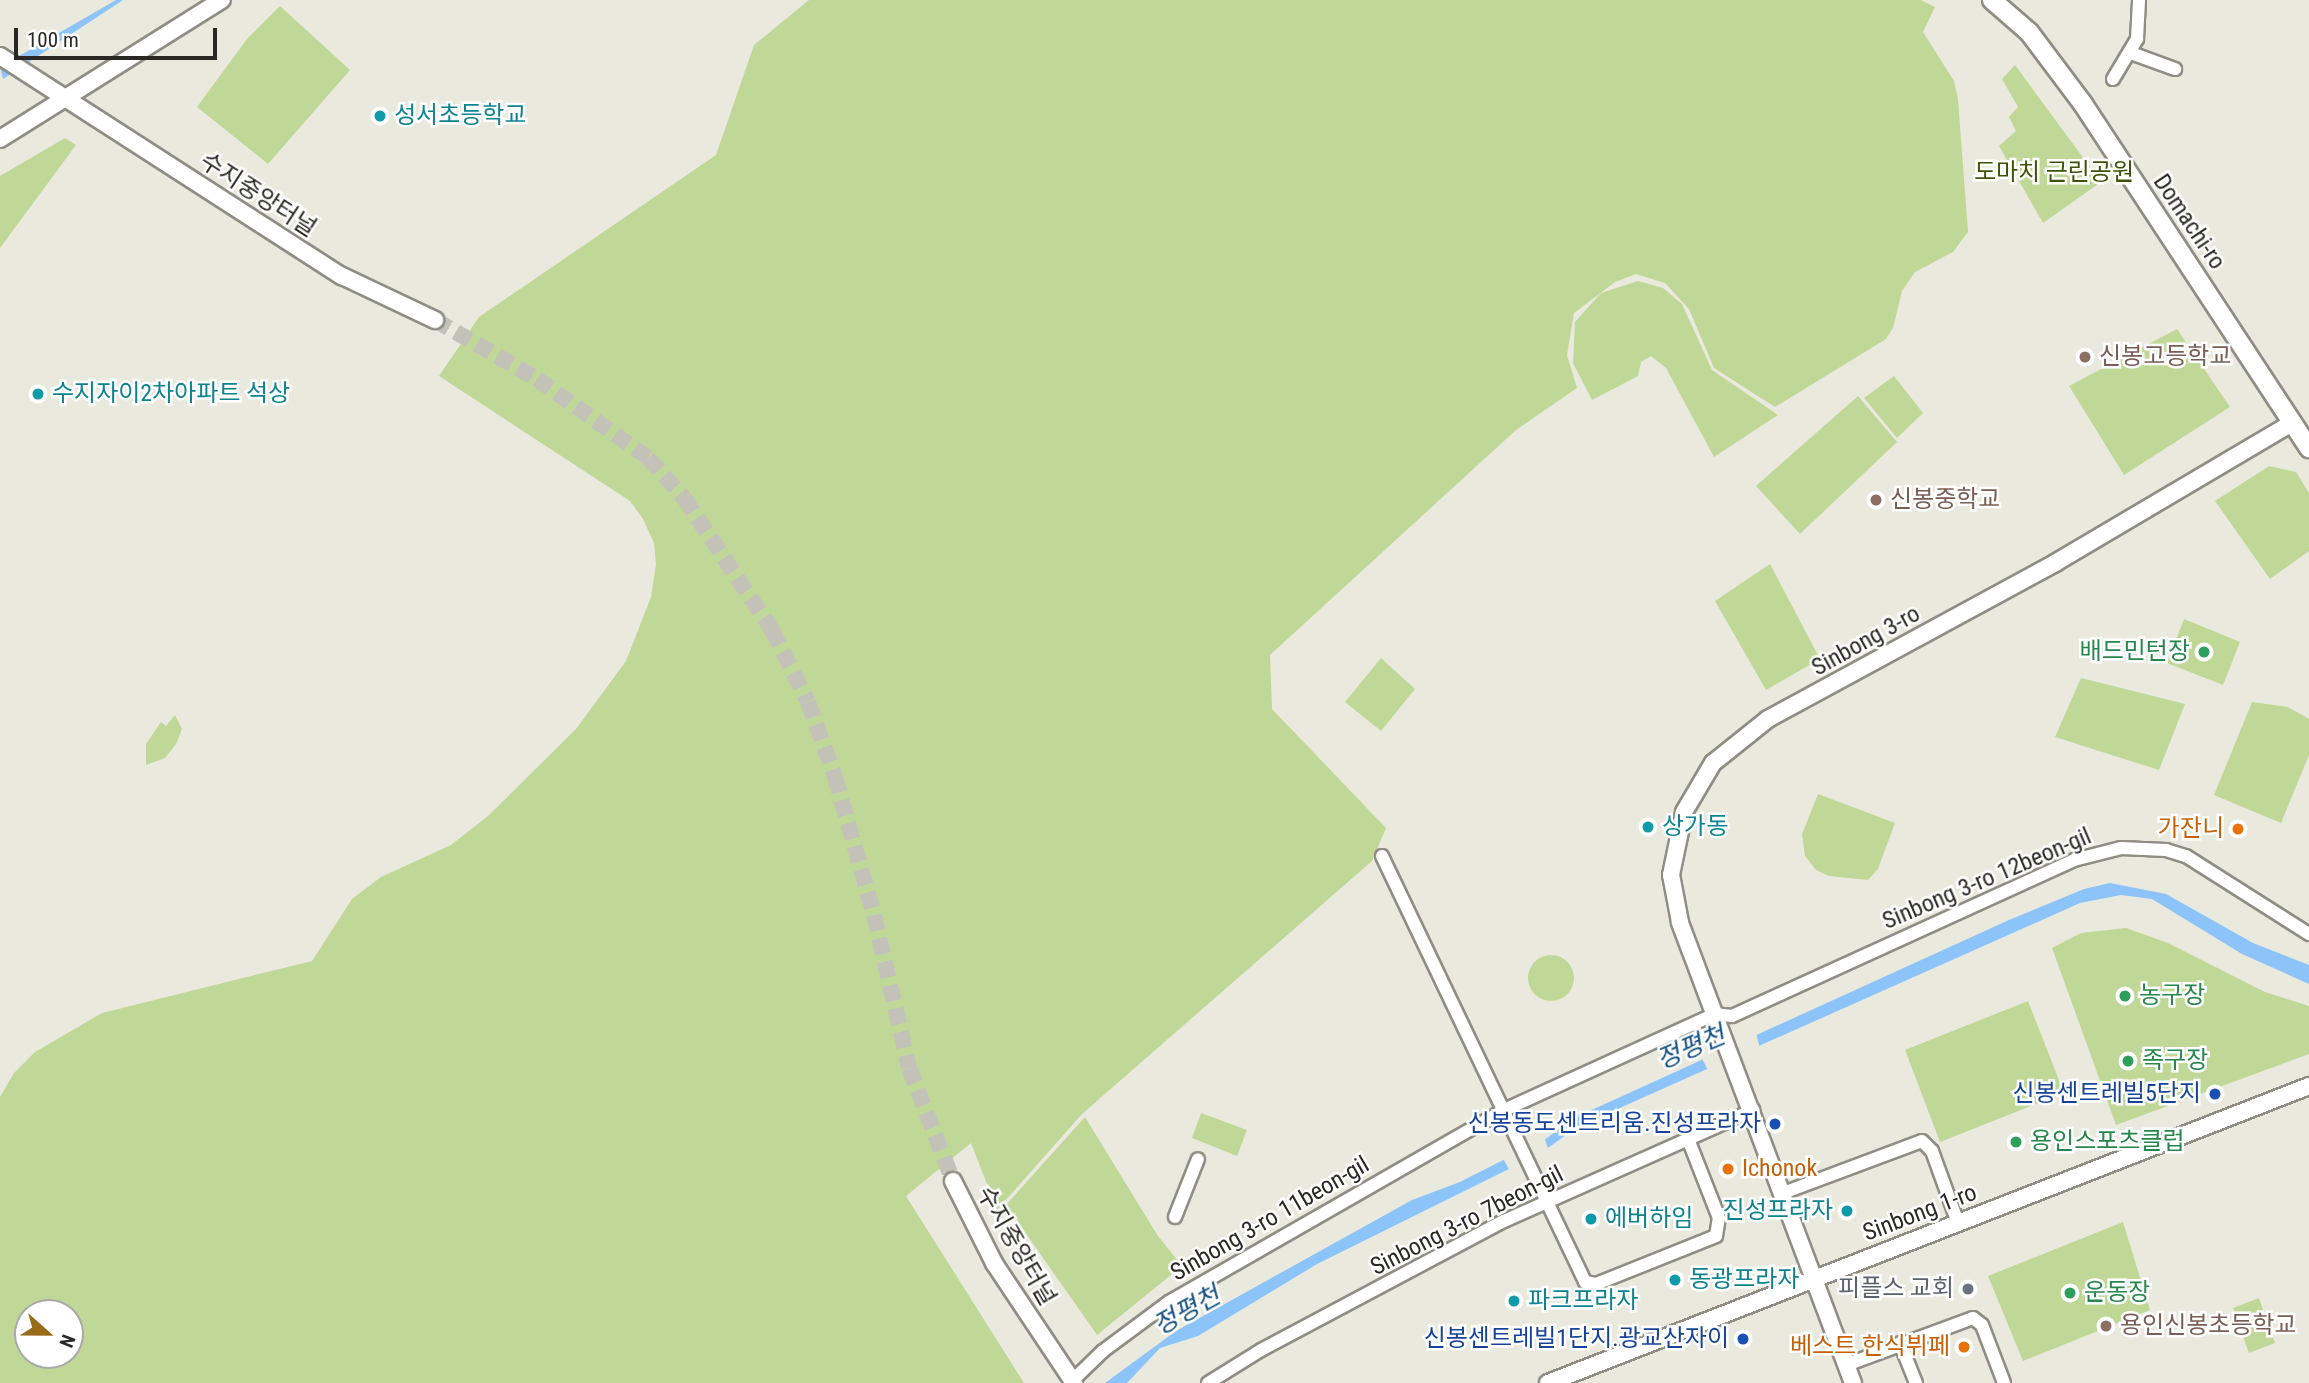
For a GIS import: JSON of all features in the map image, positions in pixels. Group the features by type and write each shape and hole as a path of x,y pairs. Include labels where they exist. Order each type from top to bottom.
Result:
{"main road":[{"name":"Domachi-ro","path":"1992,0 2029,32 2063,76 2309,448"}],"street":[{"path":"0,139 222,0"},
{"path":"2113,79 2137,39 2139,0"},
{"path":"2131,53 2175,69"},
{"name":"수지중앙터널","path":"0,55 40,84 342,276 435,320"},
{"name":"Sinbong 3-ro","path":"1753,1110 1680,922 1671,875 1678,824 1713,763 1768,719 2055,563 2292,423"},
{"name":"Sinbong 3-ro 12beon-gil","path":"1715,1014 1732,1016 2074,860 2121,848 2166,850 2186,856 2309,934"},
{"path":"1382,856 1502,1111 1548,1201 1576,1267 1589,1283 1709,1241 1719,1221 1688,1139"},
{"name":"Sinbong 3-ro 11beon-gil","path":"1073,1382 1102,1351 1169,1302 1502,1111 1715,1014"},
{"name":"Sinbong 1-ro","path":"1548,1383 2309,1086"},
{"path":"1753,1110 1853,1383"},
{"name":"Sinbong 3-ro 7beon-gil","path":"1208,1383 1306,1325 1548,1201 1753,1110"},
{"path":"1783,1193 1923,1141 1932,1151 1958,1223"},
{"path":"1175,1216 1198,1158"},
{"name":"수지중앙터널","path":"953,1181 994,1263 1073,1382"},
{"path":"1846,1365 1973,1318 1982,1325 2004,1383"},
{"path":"1900,1343 1916,1383"}],"green space":[{"path":"809,0 1921,0 1935,7 1923,32 1954,81 1958,99 1968,232 1953,252 1915,272 1902,291 1893,328 1886,339 1775,407 1714,368 1689,309 1665,283 1636,274 1615,282 1574,313 1567,355 1577,388 1516,430 1270,655 1272,709 1386,828 1372,861 1082,1114 997,1210 971,1143 906,1196 1024,1383 0,1383 0,1097 14,1073 35,1052 102,1013 312,961 352,899 381,877 451,845 488,816 576,729 626,661 651,597 656,564 654,543 643,519 630,501 439,376 479,317 716,155 754,45"},
{"path":"280,6 350,70 268,164 197,107 247,39"},
{"name":"도마치 근린공원","path":"2015,65 2101,182 2043,223 1999,146 2016,131 2009,117 2018,107 2002,79"},
{"path":"65,138 76,145 0,248 0,176"},
{"path":"1638,281 1663,288 1682,304 1712,370 1778,415 1714,457 1666,368 1651,356 1641,362 1638,376 1592,400 1573,363 1575,322 1601,293"},
{"path":"2177,329 2230,407 2124,475 2069,386"},
{"path":"1894,376 1923,413 1897,438 1864,398"},
{"path":"1858,396 1897,442 1800,534 1756,486"},
{"path":"2269,466 2296,472 2309,493 2309,551 2270,579 2215,501"},
{"path":"1770,564 1820,659 1766,690 1715,601"},
{"name":"배드민턴장","path":"2184,619 2240,642 2223,685 2167,663"},
{"path":"1381,658 1415,689 1381,731 1345,702"},
{"path":"2081,678 2185,704 2159,770 2055,737"},
{"path":"2252,702 2288,707 2309,719 2309,755 2281,823 2214,795"},
{"path":"175,715 182,729 176,744 165,758 146,765 146,744 161,722 166,726"},
{"path":"1818,794 1895,823 1878,869 1868,880 1829,876 1816,870 1805,856 1802,834"},
{"path":"2126,928 2168,943 2265,992 2309,1006 2309,1054 2116,1125 2052,948 2081,933"},
{"path":"1551,955 1567,962 1574,978 1567,994 1551,1001 1535,994 1528,978 1535,962"},
{"path":"2028,1001 2064,1093 1940,1142 1905,1050"},
{"path":"1201,1113 1247,1130 1237,1156 1192,1138"},
{"path":"1085,1117 1158,1236 1182,1266 1097,1335 1006,1205"},
{"name":"운동장","path":"2123,1222 2150,1310 2023,1361 1988,1276"},
{"path":"2259,1298 2275,1343 2249,1353 2233,1308"}],"water":[{"path":"116,0 123,0 3,79 0,67"},
{"name":"정평천","path":"2110,883 2166,894 2253,943 2309,965 2309,984 2242,954 2152,899 2121,895 2080,903 1577,1127 1541,1153 1317,1264 1198,1336 1160,1348 1127,1383 1105,1383 1176,1331 1412,1200 1460,1182 1547,1138 1572,1119 2009,920 2084,889"}],"pier":[{"path":"1756,1033 1761,1052 1710,1074 1700,1055"},
{"path":"1544,1136 1549,1152 1510,1171 1502,1157"}],"tunnel":[{"path":"435,320 537,379 648,458 684,498 772,630 808,702 835,777 874,915 909,1068 953,1181"}],"place":[{"name":"성서초등학교","path":"380,116"},
{"name":"신봉고등학교","path":"2085,357"},
{"name":"수지자이2차아파트 석상","path":"38,394"},
{"name":"신봉중학교","path":"1876,500"},
{"name":"배드민턴장","path":"2204,652"},
{"name":"상가동","path":"1648,827"},
{"name":"가잔니","path":"2238,829"},
{"name":"농구장","path":"2125,996"},
{"name":"족구장","path":"2128,1061"},
{"name":"신봉센트레빌5단지","path":"2215,1094"},
{"name":"신봉동도센트리움.진성프라자","path":"1775,1124"},
{"name":"용인스포츠클럽","path":"2016,1142"},
{"name":"Ichonok","path":"1728,1169"},
{"name":"진성프라자","path":"1847,1211"},
{"name":"에버하임","path":"1591,1219"},
{"name":"동광프라자","path":"1675,1280"},
{"name":"피플스 교회","path":"1968,1289"},
{"name":"운동장","path":"2070,1293"},
{"name":"파크프라자","path":"1514,1301"},
{"name":"용인신봉초등학교","path":"2106,1326"},
{"name":"신봉센트레빌1단지.광교산자이","path":"1743,1339"},
{"name":"베스트 한식뷔페","path":"1964,1347"}]}
